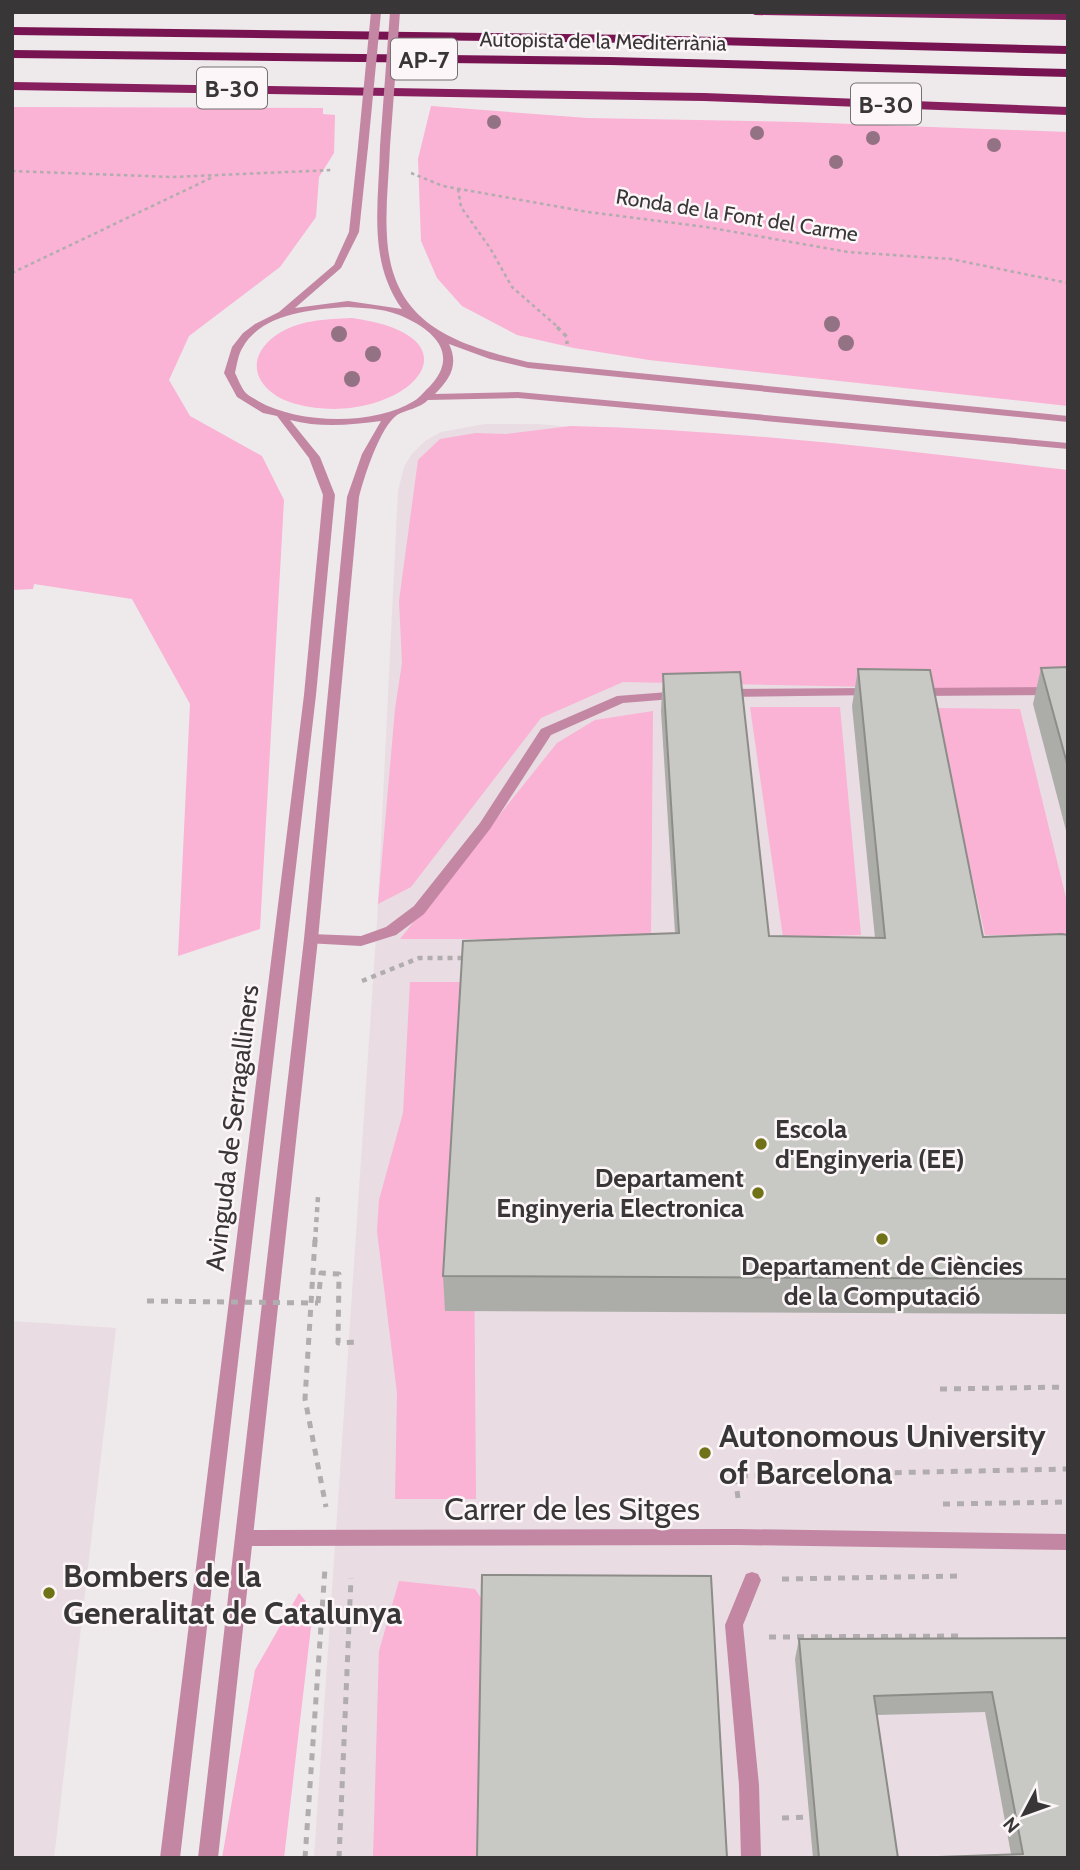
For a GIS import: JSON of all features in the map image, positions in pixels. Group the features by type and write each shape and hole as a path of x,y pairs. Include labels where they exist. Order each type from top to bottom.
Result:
{"highway":[{"path":"755,12 1065,17"},
{"name":"Autopista de la Mediterrània","path":"12,31 787,42 1068,50"},
{"path":"787,42 1068,37"},
{"name":"Autopista de la Mediterrània","path":"12,54 610,61 1068,73"},
{"path":"849,67 1068,86"},
{"name":"B-30","path":"12,86 704,97 1068,111"},
{"path":"704,97 783,108 1068,123"}],"street":[{"path":"279,317 338,266 354,232 376,12"},
{"path":"395,12 381,231 384,261 392,287 413,318"},
{"path":"440,337 448,355 448,367 439,386 427,397 391,415 335,424 282,417 248,400 238,389 231,371 234,352 254,330 279,317 307,308 348,304 387,309 413,318 440,337 494,358 528,365 1068,419"},
{"path":"427,397 518,396 1068,446"},
{"path":"208,1858 311,939 353,497 365,456 373,439 391,415"},
{"name":"Avinguda de Serragalliners","path":"170,1858 309,709 329,495 314,457 282,417"},
{"path":"717,693 1068,691"},
{"path":"311,939 361,941 391,931 419,910 485,826 546,732 621,699 689,695"},
{"name":"Carrer de les Sitges","path":"244,1538 739,1537 1068,1542"},
{"path":"751,1858 749,1785 734,1625 752,1580"}],"path":[{"name":"Ronda de la Font del Carme","path":"403,169 443,186 588,212 706,227 848,252 951,259 1068,283"},
{"path":"12,171 172,177 334,170"},
{"path":"12,273 217,175"},
{"path":"458,189 461,207 490,248 512,287 567,337 566,354"},
{"path":"362,981 419,958 474,958"},
{"path":"305,1858 328,1538 326,1498 306,1399 318,1191"},
{"path":"147,1301 318,1303 321,1273 339,1273 338,1343 360,1342"},
{"path":"940,1389 1068,1387"},
{"name":"Carrer de les Sitges","path":"738,1498 735,1476 1068,1469"},
{"path":"752,1580 965,1576"},
{"path":"339,1858 351,1578"},
{"path":"736,1639 805,1635 962,1636 964,1647"}],"shaded area":[{"path":"431,106 587,118 798,122 1068,132 1068,406 649,360 574,348 517,335 462,306 437,278 421,241 418,159"},
{"path":"12,107 323,108 323,114 335,115 334,153 319,177 316,217 280,267 189,336 169,380 190,416 262,456 284,500 260,929 178,956 190,704 132,599 34,584 33,589 12,590"},
{"path":"352,318 395,329 418,344 424,361 416,379 396,394 368,405 334,409 283,400 264,385 257,367 258,356 275,336 302,324"},
{"name":"Autonomous University of Barcelona","path":"485,424 538,424 1068,473 1068,1858 314,1858 377,922 398,491 404,467 425,441 441,432"},
{"path":"571,426 758,436 1068,470 1068,691 623,682 541,718 411,887 378,904 395,709 402,663 399,601 418,460 440,439 476,433 506,434"},
{"path":"750,707 840,707 861,935 783,937"},
{"path":"935,708 1020,709 1068,906 1068,935 985,935"},
{"path":"653,711 651,939 400,939 557,743 595,720"},
{"path":"410,982 472,982 476,1499 395,1499 397,1393 377,1231 379,1200 403,1113"},
{"name":"Bombers de la Generalitat de Catalunya","path":"12,1321 116,1328 54,1858 12,1858"},
{"path":"399,1581 475,1589 483,1601 478,1858 373,1858 379,1651"},
{"path":"299,1593 313,1610 284,1858 222,1858 255,1670"}],"building":[{"path":"1068,667 1068,767 1041,668"},
{"name":"Escola d'Enginyeria (EE)","path":"858,669 930,670 983,937 1068,935 1068,1279 443,1276 463,941 679,933 663,674 740,672 769,936 885,938"},
{"path":"482,1575 711,1576 727,1858 477,1858"},
{"path":"1068,1638 1068,1858 909,1858 1023,1854 992,1692 874,1696 898,1858 819,1858 799,1639"}],"place":[{"name":"Escola d'Enginyeria (EE)","path":"761,1144"},
{"name":"Departament Enginyeria Electronica","path":"758,1193"},
{"name":"Departament de Ciències de la Computació","path":"882,1239"},
{"name":"Autonomous University of Barcelona","path":"705,1453"},
{"name":"Bombers de la Generalitat de Catalunya","path":"49,1593"}]}
